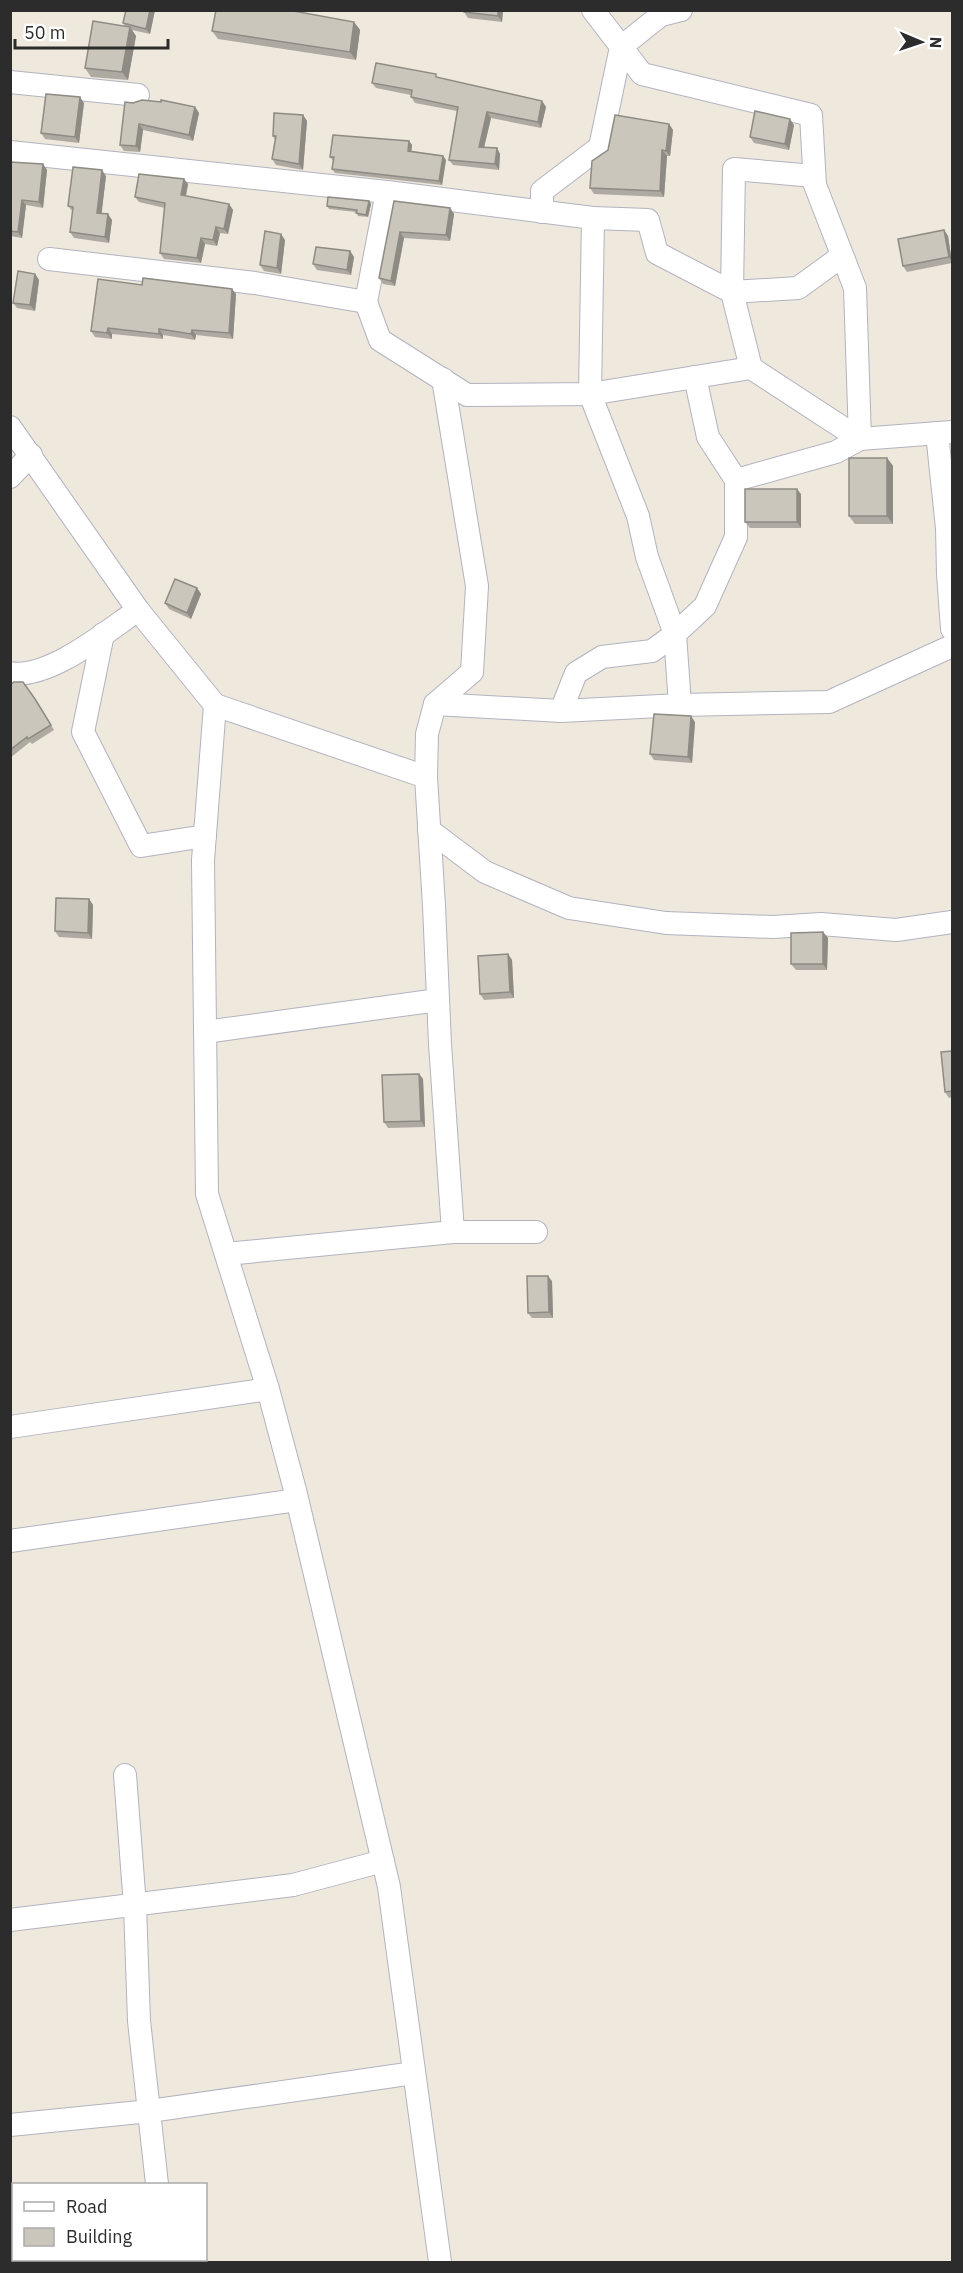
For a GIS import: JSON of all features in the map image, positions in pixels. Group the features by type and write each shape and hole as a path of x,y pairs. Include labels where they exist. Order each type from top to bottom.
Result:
{"street":[{"path":"593,10 642,74 811,115 815,185 855,288 860,439"},
{"path":"542,212 542,191 600,147 621,47 661,15 681,10"},
{"path":"10,82 138,95"},
{"path":"10,152 387,192 593,218 648,220 657,253 732,292 798,288 842,256"},
{"path":"751,368 732,292 734,169 814,176"},
{"path":"387,192 366,302 380,340 467,395 590,394 751,368 860,439"},
{"path":"593,218 590,394 638,516 647,557 675,634 680,705"},
{"path":"49,259 255,283 366,302"},
{"path":"561,711 576,673 602,657 652,651 675,634 705,606 736,537 736,480 708,437 695,376"},
{"path":"443,379 477,585 472,672 435,704 427,734 426,777 453,1232"},
{"path":"10,427 138,610 214,705 426,777"},
{"path":"736,480 836,452 860,439 945,433 948,574 952,629"},
{"path":"10,477 30,455"},
{"path":"10,673 20,675 61,663 138,610"},
{"path":"103,634 83,732 141,846 204,836"},
{"path":"435,704 561,711 680,705 829,702 952,646"},
{"path":"214,705 203,860 207,1194 268,1389 297,1500 389,1887 440,2262"},
{"path":"429,830 485,872 568,908 666,923 773,927 821,924 896,930 952,922"},
{"path":"205,1032 438,1000"},
{"path":"226,1254 453,1232 536,1232"},
{"path":"10,1427 268,1389"},
{"path":"10,1541 297,1500"},
{"path":"126,1775 135,1906 139,2021 157,2183"},
{"path":"10,1920 293,1885 383,1860"},
{"path":"10,2125 150,2111 414,2073"}],"building":[{"path":"126,10 150,10 146,29 123,23"},
{"path":"216,10 288,10 354,22 350,52 212,31"},
{"path":"464,10 498,10 498,16 464,12"},
{"path":"93,21 130,27 122,72 85,68"},
{"path":"376,63 436,74 436,77 542,101 538,122 487,112 479,147 497,148 495,164 449,160 458,107 411,97 412,90 372,83"},
{"path":"46,94 80,97 75,137 41,133"},
{"path":"142,100 161,102 161,100 195,107 189,135 139,124 136,146 120,145 125,102 133,103"},
{"path":"755,111 790,119 785,144 750,137"},
{"path":"274,113 303,115 299,164 272,159 276,136 273,136"},
{"path":"615,115 669,124 666,151 662,150 660,191 590,188 592,161 608,150"},
{"path":"333,135 409,141 408,151 443,156 439,181 332,169 334,157 330,157"},
{"path":"10,162 43,164 39,202 22,200 18,232 10,231"},
{"path":"73,167 102,170 97,213 108,214 105,237 70,232 73,207 68,206"},
{"path":"139,174 184,179 181,195 229,204 224,229 216,227 213,240 201,238 197,258 160,253 165,203 135,197"},
{"path":"328,197 369,201 366,215 356,213 357,210 327,206"},
{"path":"394,201 450,208 446,235 400,232 391,281 379,278"},
{"path":"944,230 949,257 903,266 898,239"},
{"path":"265,231 281,234 277,268 260,265"},
{"path":"316,247 350,251 347,270 313,264"},
{"path":"18,271 35,274 30,305 13,303"},
{"path":"143,278 232,289 229,333 192,330 191,334 159,329 159,334 108,328 107,333 91,331 98,279 142,285"},
{"path":"849,458 887,458 887,516 849,516"},
{"path":"745,489 797,489 797,522 745,522"},
{"path":"175,579 197,588 187,613 165,603"},
{"path":"14,682 23,682 51,725 28,739 27,737 10,750 10,685"},
{"path":"654,714 691,716 688,757 650,754"},
{"path":"56,898 89,899 88,933 55,931"},
{"path":"823,932 823,964 791,964 791,933"},
{"path":"508,954 510,992 480,994 478,956"},
{"path":"952,1051 952,1091 945,1092 941,1052"},
{"path":"419,1074 421,1121 384,1122 382,1075"},
{"path":"527,1276 548,1276 549,1312 528,1313"}]}
